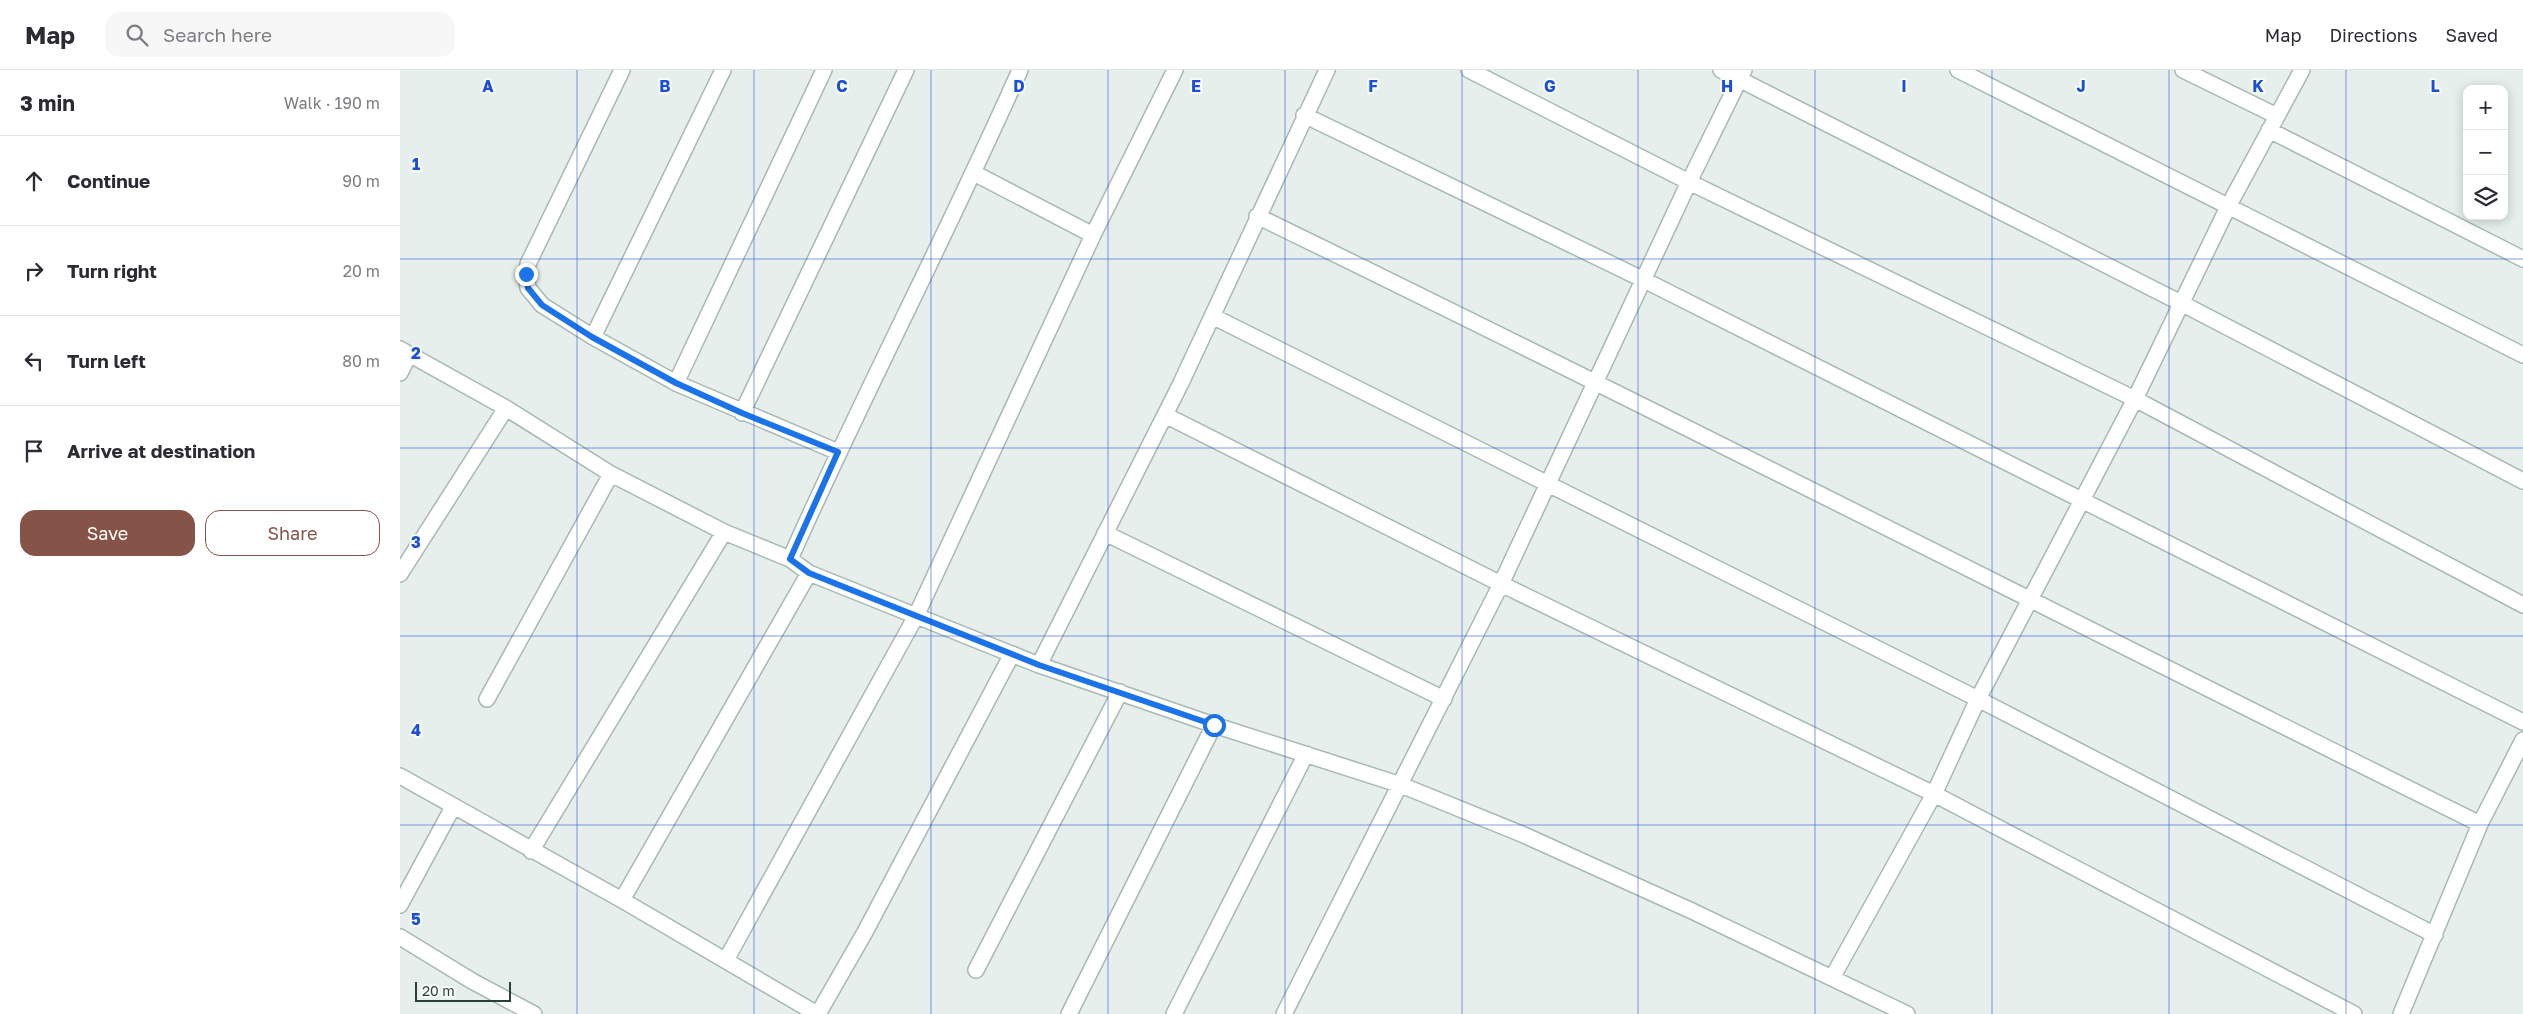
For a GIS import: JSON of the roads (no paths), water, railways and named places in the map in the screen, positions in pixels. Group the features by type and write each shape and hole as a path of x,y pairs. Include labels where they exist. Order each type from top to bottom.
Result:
{"street":[{"path":"622,70 536,245 526,274 528,288 542,305 592,337 676,383 742,413 838,452"},
{"path":"592,337 723,70"},
{"path":"676,383 824,70"},
{"path":"742,413 906,70"},
{"path":"790,559 838,452 974,173 1020,70"},
{"path":"726,960 916,616 1093,235 1175,70"},
{"path":"1039,665 1165,415 1304,115 1327,70"},
{"path":"1469,70 1689,182 2135,399 2523,605"},
{"path":"1721,70 1742,74 2523,481"},
{"path":"1958,70 2229,205 2523,355"},
{"path":"2183,70 2277,116"},
{"path":"1832,978 1934,794 1978,699 2080,499 2135,399 2229,205 2302,70"},
{"path":"1284,1014 1444,699 1549,486 1596,380 1742,74"},
{"path":"1304,115 1644,280 2080,499 2299,612 2523,722"},
{"path":"2269,130 2523,259"},
{"path":"974,173 1093,235"},
{"path":"1257,216 1596,380 2029,601 2480,824"},
{"path":"1212,316 1978,699 2434,935"},
{"path":"400,373 405,352 506,408 611,474 724,532 790,559 809,573 1039,665 1214,725 1400,785 1524,835 1692,911 1907,1014"},
{"path":"400,574 506,408"},
{"path":"1165,415 1501,584 1934,794 2354,1014"},
{"path":"487,699 611,474"},
{"path":"531,851 724,532"},
{"path":"1105,533 1444,699"},
{"path":"622,900 809,573"},
{"path":"400,776 531,851 622,900 818,1014 865,932 1012,654"},
{"path":"976,970 1120,692"},
{"path":"1069,1014 1214,725"},
{"path":"2401,1014 2480,824 2523,740"},
{"path":"1174,1014 1306,754"},
{"path":"400,905 453,806"},
{"path":"400,937 472,981 534,1014"}]}
